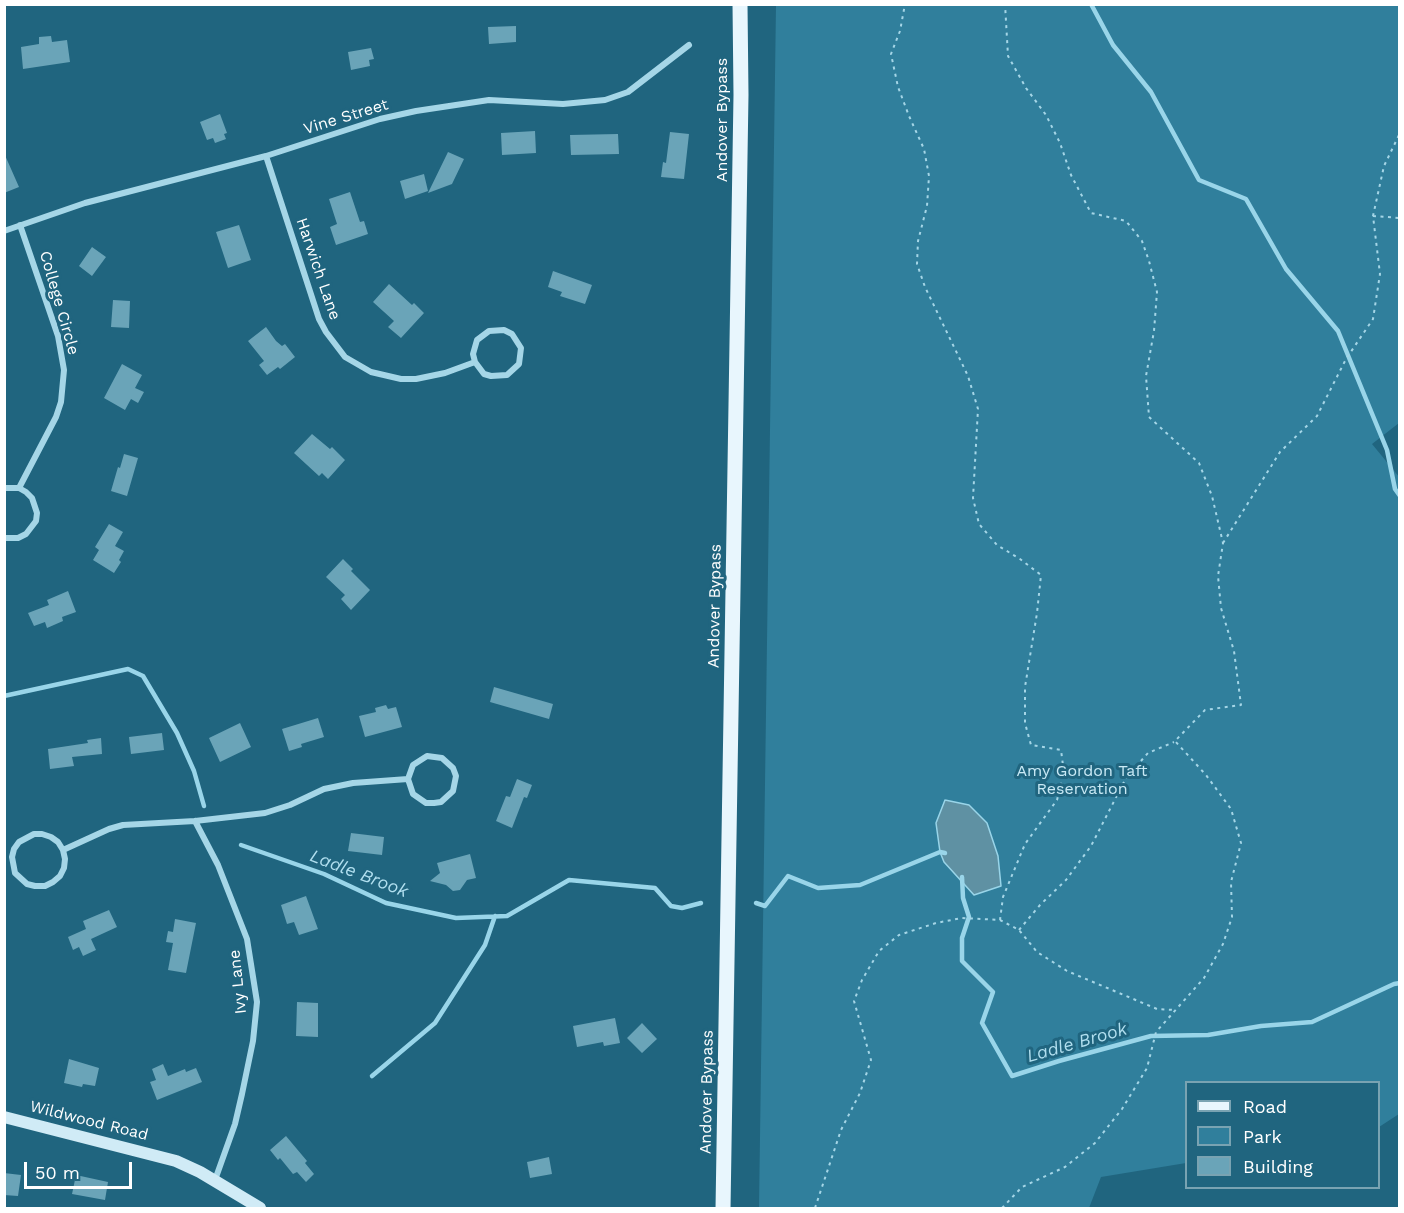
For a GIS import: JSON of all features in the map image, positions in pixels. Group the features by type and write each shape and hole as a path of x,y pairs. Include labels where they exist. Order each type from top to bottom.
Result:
{"main road":[{"name":"Andover Bypass","path":"723,1209 741,106 740,4"}],"street":[{"name":"Vine Street","path":"4,231 85,203 266,156 380,120 461,103 489,100 563,104 605,100 628,92 689,45"},
{"name":"Harwich Lane","path":"266,156 319,319 345,357 371,372 401,379 416,379 445,373 475,362"},
{"name":"College Circle","path":"19,488 56,417 64,387 64,370 58,336 20,225"},
{"path":"504,330 512,334 521,348 519,364 507,375 484,374 475,362 473,354 477,340 489,331 504,330"},
{"path":"4,488 19,488 32,498 37,513 36,521 26,534 18,538 4,538"},
{"path":"427,756 442,758 453,768 456,776 453,791 441,802 434,803 426,802 413,794 408,779 413,765 427,756"},
{"path":"63,850 123,825 195,821 265,813 339,784 408,779"},
{"name":"Ivy Lane","path":"195,821 218,865 247,939 257,1002 245,1084 235,1124 214,1181"},
{"path":"42,834 51,837 63,850 64,868 60,876 45,886 27,884 15,873 12,865 14,849 26,837 42,834"},
{"name":"Wildwood Road","path":"4,1117 176,1161 260,1209"}],"path":[{"path":"905,4 900,31 891,54 898,87 924,149 929,176 927,206 918,241 917,264 925,287 968,376 978,409 973,498 979,524 997,545 1041,575 1025,687 1025,723 1031,745 1061,750 1064,774 1057,800 1025,844 1003,897 1000,920"},
{"path":"1005,4 1008,56 1026,88 1046,115 1060,143 1071,175 1091,213 1126,221 1142,241 1149,261 1157,292 1154,331 1146,376 1149,417 1199,463 1212,496 1222,543 1218,576 1221,608 1234,651 1241,705 1205,710 1175,741 1148,753 1126,778 1091,846 1066,880 1040,905 1019,930"},
{"path":"1222,543 1280,452 1317,416 1346,359 1372,319 1380,274 1372,216 1384,166 1400,133"},
{"path":"1372,216 1400,218"},
{"path":"1002,1209 1022,1187 1065,1167 1095,1143 1122,1109 1147,1068 1156,1032 1204,978 1222,944 1232,917 1231,882 1241,843 1231,809 1206,775 1175,741"},
{"path":"815,1209 842,1130 860,1093 871,1060 854,1001 862,980 879,951 899,935 936,923 962,918 1000,920 1019,930 1037,952 1067,971 1157,1009 1177,1010"}],"green space":[{"name":"Amy Gordon Taft Reservation","path":"776,5 1399,5 1399,423 1372,444 1400,478 1399,1114 1380,1126 1380,1081 1185,1081 1185,1163 1101,1177 1089,1208 759,1208"}],"shaded area":[{"path":"945,800 969,805 987,823 998,856 1001,886 974,895 944,862 940,852 936,823"}],"building":[{"path":"516,26 516,42 489,44 488,27"},
{"path":"51,36 52,42 67,40 70,62 23,69 21,47 39,44 39,37"},
{"path":"371,48 374,59 369,60 370,66 351,70 348,52"},
{"path":"220,114 227,133 224,134 226,139 215,143 213,138 207,140 200,122"},
{"path":"535,131 536,153 502,155 501,133"},
{"path":"670,132 689,134 684,179 661,177 663,162 666,163"},
{"path":"618,134 619,154 571,155 570,135"},
{"path":"448,152 464,159 452,184 428,193"},
{"path":"4,153 19,187 4,193"},
{"path":"424,174 428,191 405,199 400,181"},
{"path":"350,192 360,222 364,221 368,234 336,245 330,227 337,224 329,199"},
{"path":"239,225 251,260 228,268 216,232"},
{"path":"92,247 106,257 92,276 79,266"},
{"path":"553,271 592,285 585,304 560,296 562,292 548,287"},
{"path":"389,284 424,313 401,338 388,327 394,321 373,302"},
{"path":"113,300 130,301 129,328 111,327"},
{"path":"266,327 276,341 282,346 285,344 295,357 280,369 278,367 267,375 259,365 264,361 248,341"},
{"path":"122,364 142,375 135,388 144,392 138,403 131,399 125,410 104,398"},
{"path":"312,434 330,449 332,447 345,460 328,479 322,473 319,476 294,453"},
{"path":"124,454 138,458 127,496 111,491"},
{"path":"109,524 123,532 115,546 124,551 119,560 121,562 114,573 93,560 99,550 95,547"},
{"path":"343,559 353,569 351,571 370,590 351,610 341,599 345,595 326,577"},
{"path":"68,591 76,612 62,617 63,621 47,628 45,622 34,626 28,613 49,605 47,600"},
{"path":"494,687 553,704 549,719 490,702"},
{"path":"386,705 388,709 396,707 402,727 365,737 359,716 376,712 375,708"},
{"path":"318,718 324,737 301,744 302,747 289,751 282,729"},
{"path":"240,723 251,747 220,762 209,738"},
{"path":"162,733 164,750 131,754 129,737"},
{"path":"101,738 102,754 72,757 74,766 50,769 48,749 88,743 87,740"},
{"path":"517,779 532,785 527,798 524,797 512,828 496,821 506,796 510,797"},
{"path":"351,833 384,837 382,855 348,851"},
{"path":"470,854 476,878 467,880 460,890 453,891 446,885 430,881 440,873 437,863"},
{"path":"306,896 318,929 299,935 294,922 287,924 281,905"},
{"path":"109,910 117,927 91,939 96,950 83,956 79,947 73,950 68,937 86,929 83,921"},
{"path":"175,919 196,923 186,973 168,970 173,943 166,942 168,931 173,932"},
{"path":"297,1002 318,1003 318,1037 296,1036"},
{"path":"615,1018 620,1043 604,1046 603,1042 577,1047 573,1026"},
{"path":"642,1023 657,1039 642,1053 627,1038"},
{"path":"69,1059 99,1068 95,1086 83,1084 82,1087 64,1083"},
{"path":"163,1064 168,1076 185,1069 186,1072 196,1068 202,1082 157,1100 150,1082 156,1080 152,1069"},
{"path":"286,1136 307,1161 305,1163 314,1174 306,1182 297,1172 293,1174 270,1150"},
{"path":"549,1157 552,1174 530,1178 527,1162"},
{"path":"4,1173 21,1175 18,1196 4,1195"},
{"path":"76,1175 108,1182 105,1200 72,1194"}],"waterway":[{"path":"1091,4 1113,45 1151,92 1199,180 1246,199 1286,269 1338,331 1387,450 1395,489 1400,496"},
{"name":"Ladle Brook","path":"4,696 128,669 143,676 177,733 194,771 204,806"},
{"name":"Ladle Brook","path":"241,845 324,874 386,903 456,918 507,916 569,880 655,888 671,906 682,908 701,903"},
{"name":"Ladle Brook","path":"756,903 765,906 788,876 818,888 860,885 940,852 945,853"},
{"name":"Ladle Brook","path":"962,877 963,898 969,917 962,938 962,961 993,992 982,1023 1012,1076 1151,1036 1208,1035 1261,1026 1312,1022 1400,983"},
{"path":"372,1076 435,1023 485,945 495,916"}]}
